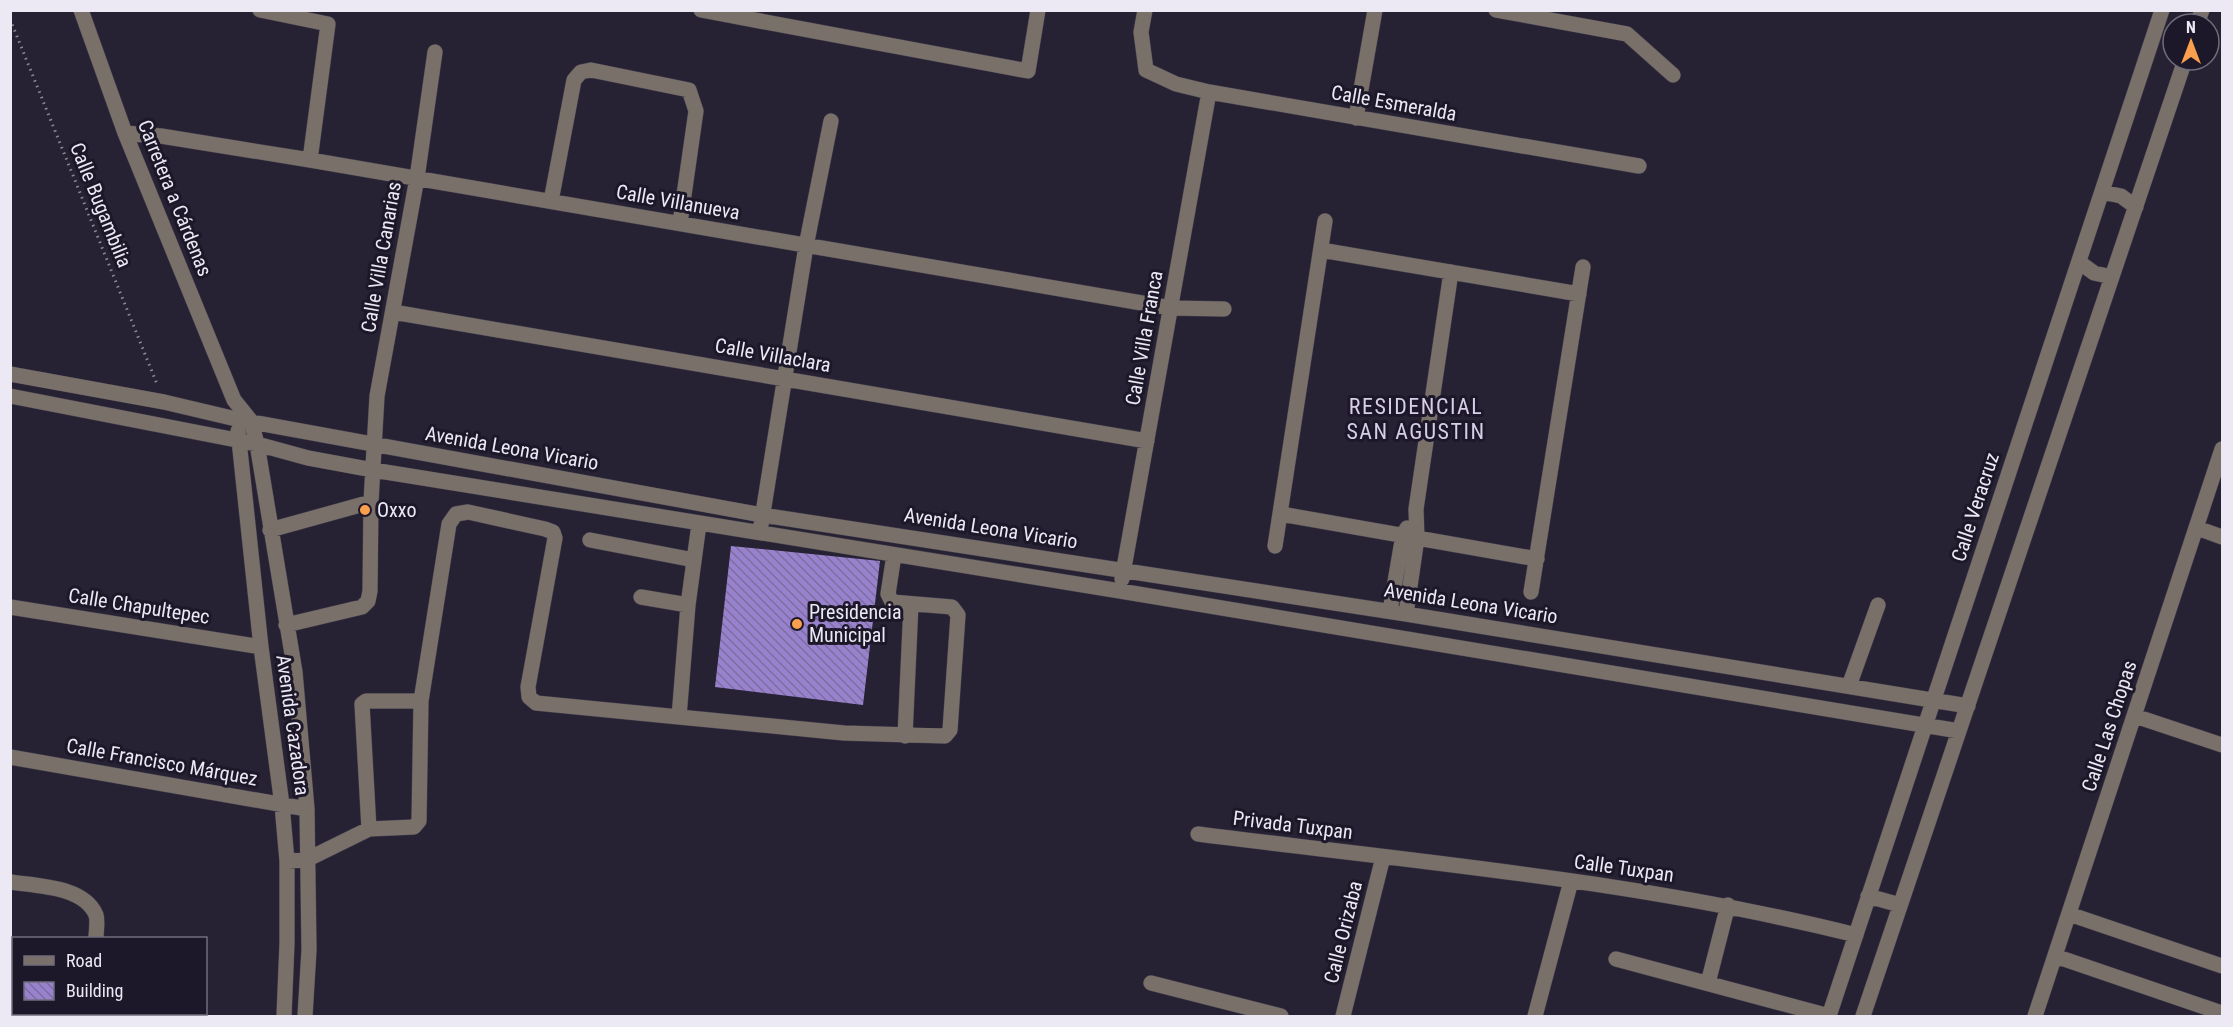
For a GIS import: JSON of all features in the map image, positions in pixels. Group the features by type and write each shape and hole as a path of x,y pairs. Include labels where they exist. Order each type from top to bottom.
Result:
{"street":[{"name":"Carretera a Cárdenas","path":"81,10 125,133 234,400 258,444"},
{"path":"260,10 328,24 310,160"},
{"path":"700,10 1029,71 1038,10"},
{"name":"Calle Esmeralda","path":"1145,10 1141,32 1146,70 1176,84 1209,92 1639,166"},
{"path":"1356,118 1375,10"},
{"path":"1496,10 1627,34 1673,75"},
{"name":"Calle Veracruz","path":"1829,1016 2162,10"},
{"name":"Calle Villa Canarias","path":"286,625 362,607 368,601 377,396 417,178 435,52"},
{"path":"551,201 574,80 580,72 591,70 689,90 696,111 680,223"},
{"path":"1863,1017 2181,72"},
{"name":"Calle Villa Franca","path":"1120,591 1209,92"},
{"path":"760,534 806,246 831,121"},
{"name":"Calle Villanueva","path":"125,133 161,136 310,160 1170,308 1224,309"},
{"path":"2102,192 2121,196 2136,207"},
{"path":"1275,546 1325,221"},
{"path":"1321,250 1579,294"},
{"path":"2079,262 2094,273 2112,277"},
{"path":"1532,592 1583,267"},
{"path":"1390,611 1416,509 1451,272"},
{"name":"Calle Villaclara","path":"393,312 1147,441"},
{"name":"Avenida Leona Vicario","path":"10,374 164,402 243,420 762,515 1390,611 1968,706"},
{"path":"10,396 239,440 308,458 373,470 1120,591 1959,731"},
{"path":"239,440 243,420"},
{"name":"Avenida Cazadora","path":"239,440 287,861 284,1017"},
{"name":"Avenida Cazadora","path":"258,444 270,530 295,672 307,809 309,950 305,1017"},
{"name":"Calle Las Chopas","path":"2035,1017 2223,449"},
{"path":"243,483 262,480"},
{"path":"270,530 371,502"},
{"path":"287,861 306,860 369,829 414,827 419,821 421,700 449,524 456,514 468,512 553,532 555,537 528,687 529,697 536,703 844,733 945,736 950,730 958,615 952,607 892,603 889,598 894,555"},
{"path":"1281,514 1537,559"},
{"path":"679,717 688,605 699,524"},
{"path":"2197,528 2223,537"},
{"path":"1406,614 1410,536"},
{"path":"590,540 694,560"},
{"path":"641,597 688,605"},
{"path":"905,736 911,604"},
{"path":"1849,686 1878,605"},
{"name":"Calle Chapultepec","path":"10,607 261,647"},
{"path":"369,829 362,704 366,701 421,700"},
{"path":"2135,716 2223,745"},
{"name":"Calle Francisco Márquez","path":"10,757 307,809"},
{"name":"Privada Tuxpan","path":"1198,834 1383,857"},
{"name":"Calle Tuxpan","path":"1383,857 1650,892 1728,905 1856,934"},
{"name":"Calle Orizaba","path":"1343,1017 1383,857"},
{"path":"1535,1017 1571,881"},
{"path":"10,882 71,892 88,903 97,917 96,937"},
{"path":"1868,896 1900,905"},
{"path":"1708,983 1728,905"},
{"path":"2069,914 2223,966"},
{"path":"2055,956 2223,1013"},
{"path":"1617,959 1829,1016"},
{"path":"1151,983 1281,1017"}],"path":[{"name":"Calle Bugambilia","path":"10,19 164,402"}],"building":[{"name":"Presidencia Municipal","path":"731,546 880,561 863,705 715,687"}],"place":[{"name":"Oxxo","path":"365,510"},
{"name":"Presidencia Municipal","path":"797,624"}],"district":[{"name":"RESIDENCIAL SAN AGUSTIN","path":"1416,419"}]}
